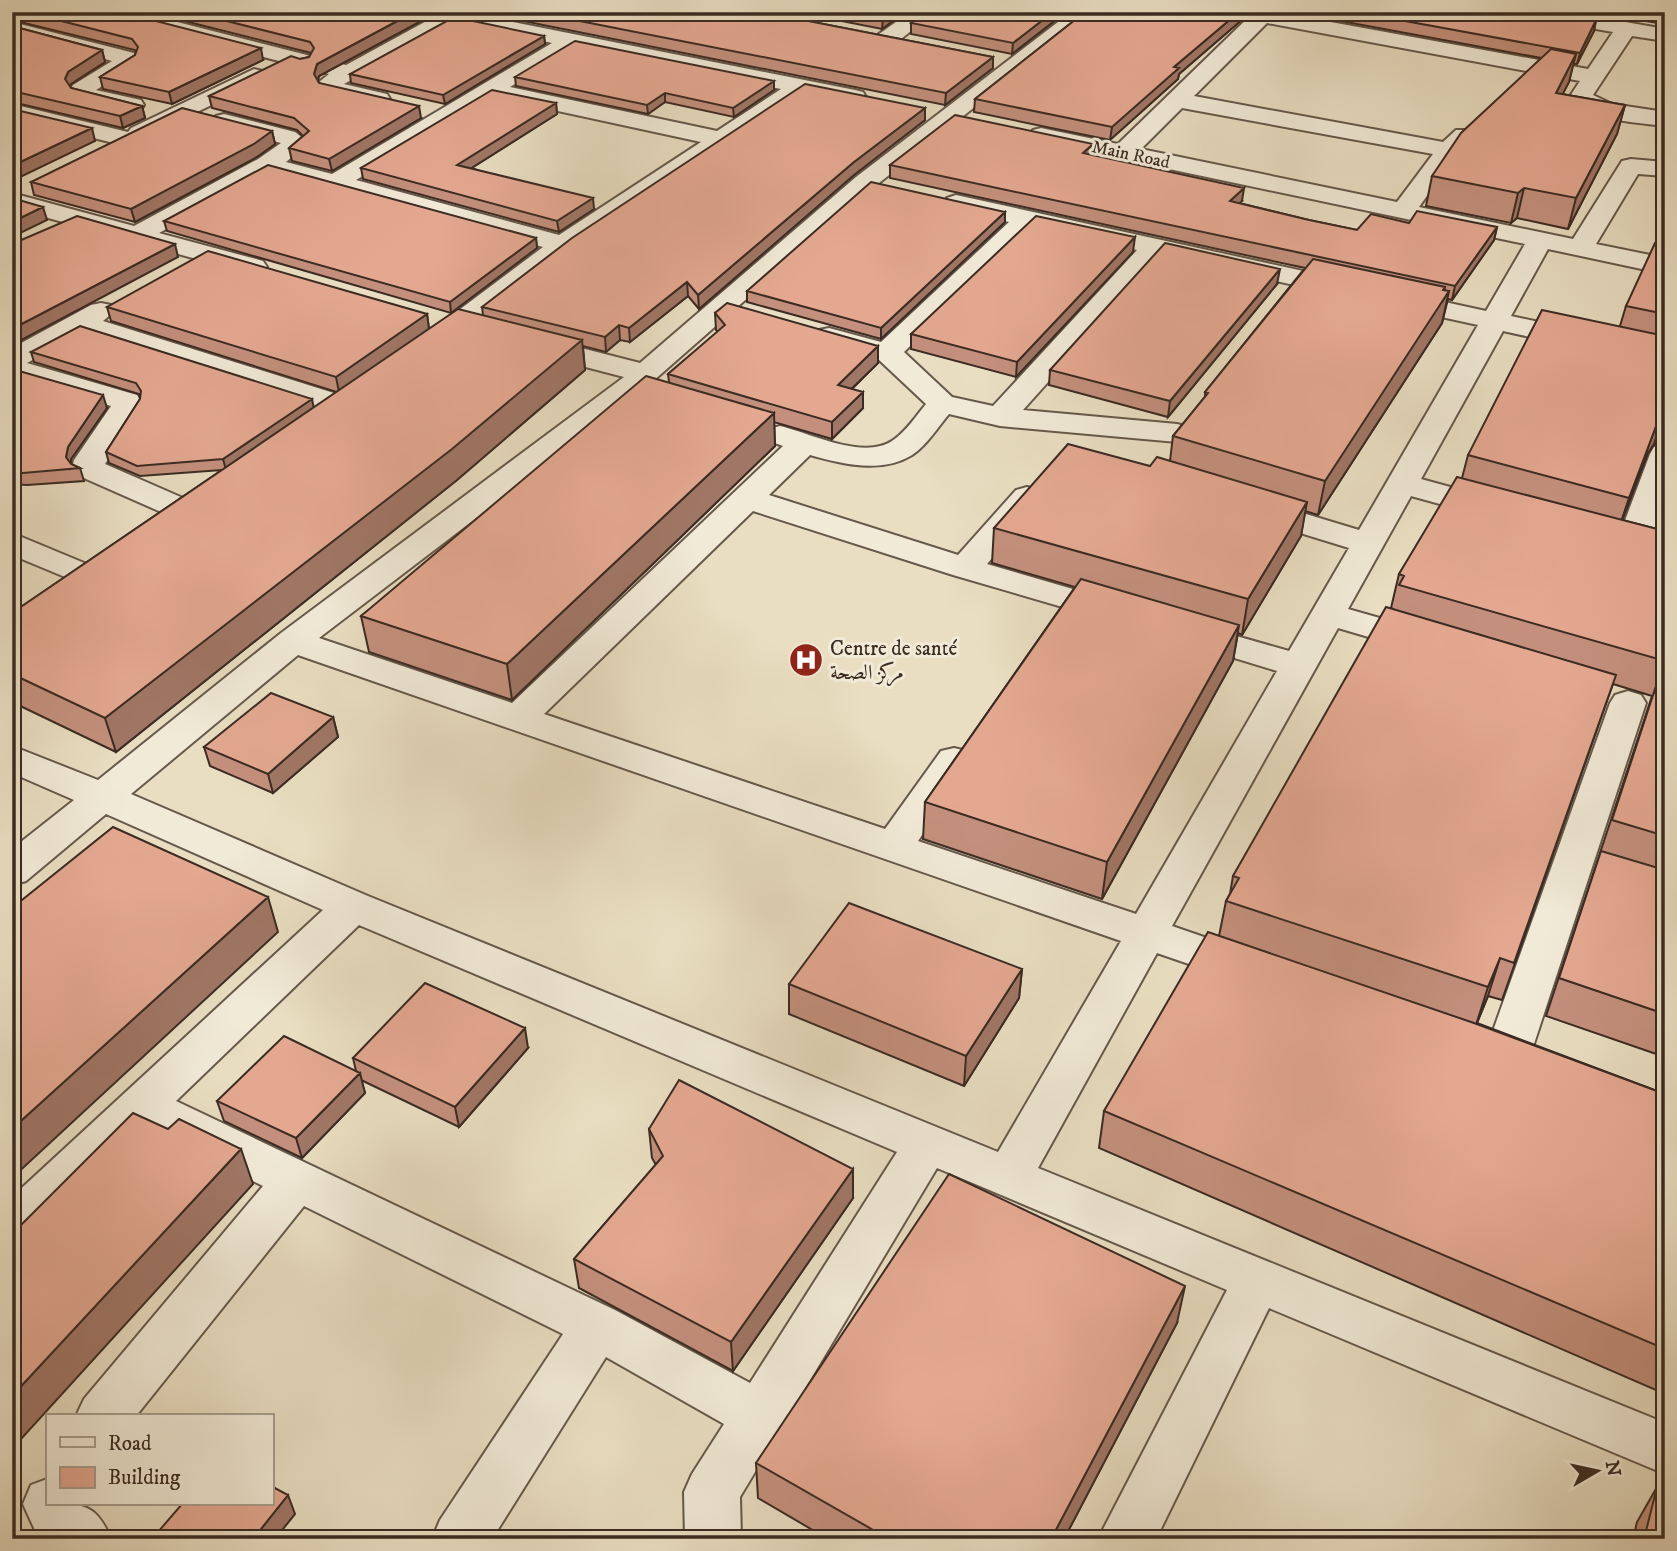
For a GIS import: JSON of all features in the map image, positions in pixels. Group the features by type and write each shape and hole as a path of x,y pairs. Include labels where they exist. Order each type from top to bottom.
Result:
{"street":[{"path":"112,12 348,72"},
{"path":"488,23 509,12"},
{"path":"887,39 924,12"},
{"path":"12,871 292,641 635,381 735,310 879,185 1004,62 1084,12"},
{"path":"1545,13 1665,34"},
{"path":"398,103 330,87 330,82 441,14 883,102"},
{"path":"1124,152 1264,14 1594,77"},
{"path":"759,15 795,18"},
{"path":"12,47 87,17"},
{"path":"1626,28 1581,96 1583,101 1597,107 1665,119"},
{"path":"12,29 128,60 82,87 84,94 287,137 297,143 267,164 138,234"},
{"path":"860,34 913,44"},
{"path":"336,182 572,40"},
{"path":"92,156 291,58"},
{"path":"1518,85 1538,67"},
{"path":"411,358 564,244 801,86"},
{"path":"491,90 721,139"},
{"path":"1178,100 1447,150"},
{"path":"422,109 447,114"},
{"path":"12,111 126,139"},
{"path":"1403,211 1447,150 1478,122"},
{"name":"Main Road","path":"1017,130 1665,265"},
{"path":"267,164 564,244"},
{"path":"1580,248 1631,166 1665,169"},
{"path":"12,194 35,183"},
{"path":"933,198 1155,247 1292,288 1495,320 1665,358"},
{"path":"12,201 273,273"},
{"path":"45,234 77,219"},
{"path":"887,352 1027,219"},
{"path":"1009,1176 1541,239"},
{"path":"1000,417 1155,247"},
{"path":"172,273 208,254"},
{"path":"12,359 125,298"},
{"path":"79,324 353,397 309,428"},
{"path":"798,327 887,352 943,403 1000,417 1176,433"},
{"path":"510,340 635,381 664,401"},
{"path":"12,368 126,401 126,408 90,460 88,468 189,512"},
{"path":"753,428 846,455 891,454 903,448 943,403"},
{"path":"518,719 804,443"},
{"path":"1665,454 1619,543 1665,555"},
{"path":"965,568 1048,474"},
{"path":"1402,484 1517,516"},
{"path":"747,498 965,568 1299,666"},
{"path":"1221,499 1368,543"},
{"path":"12,543 104,571 63,600"},
{"path":"1044,632 1068,598"},
{"path":"1328,614 1458,653"},
{"path":"292,641 1275,978"},
{"path":"1507,1056 1632,704"},
{"path":"893,847 973,734"},
{"path":"12,758 353,906 928,1142 1665,1450"},
{"path":"1573,866 1612,878"},
{"path":"12,1228 353,906"},
{"path":"1468,1043 1546,1069"},
{"path":"141,1105 597,1326 759,1416"},
{"path":"713,1539 712,1492 928,1142"},
{"path":"105,1414 297,1180"},
{"path":"1126,1539 1258,1280"},
{"path":"460,1539 597,1326"},
{"path":"52,1506 62,1524 83,1539"}],"building":[{"path":"26,12 121,12 261,48 169,92 100,77 135,55 138,47 132,39"},
{"path":"191,12 414,12 317,64 314,74 319,83 419,106 329,159 289,148 309,131 294,118 209,96 291,56 300,59 309,57 314,48 310,42"},
{"path":"534,12 762,12 993,57 946,93"},
{"path":"854,12 890,12 883,18"},
{"path":"924,12 1053,12 1013,43 911,23"},
{"path":"1085,12 1239,12 1174,67 1179,68 1112,127 975,99"},
{"path":"1356,12 1533,12 1596,20 1580,53"},
{"path":"454,17 544,36 443,95 350,74"},
{"path":"12,26 102,50 68,72 65,79 71,88 142,106 120,116 12,91"},
{"path":"575,41 774,81 733,108 665,93 647,105 515,77"},
{"path":"1551,49 1576,54 1556,93 1625,105 1576,198 1524,188 1518,193 1432,176 1461,133"},
{"path":"805,84 925,108 854,162 698,295 687,282 629,328 619,325 605,337 482,307 572,238"},
{"path":"492,90 556,103 457,165 593,198 557,221 361,168"},
{"path":"182,108 272,131 254,144 131,209 31,182"},
{"path":"12,109 92,128 12,166"},
{"path":"955,115 1093,144 1083,153 1244,188 1230,201 1357,230 1371,214 1409,223 1417,211 1497,227 1455,286 890,165"},
{"path":"268,165 536,238 450,302 164,221"},
{"path":"871,182 1005,212 881,328 747,291"},
{"path":"12,198 43,207 12,222"},
{"path":"77,216 175,244 12,329 12,244"},
{"path":"1036,216 1135,237 1017,362 911,334"},
{"path":"1165,243 1280,269 1170,401 1050,370"},
{"path":"1655,243 1665,245 1665,314 1626,306"},
{"path":"208,251 427,314 336,377 107,307"},
{"path":"1313,259 1445,287 1443,290 1449,291 1325,481 1173,436 1208,393 1205,392"},
{"path":"727,303 878,346 838,385 863,392 832,422 668,374 725,325 715,313"},
{"path":"458,309 582,340 452,449 105,718 12,674 12,613"},
{"path":"1542,310 1665,336 1665,413 1658,421 1629,498 1468,455"},
{"path":"80,326 312,399 223,459 137,466 106,452 140,399 141,391 136,383 31,352"},
{"path":"12,369 103,395 68,447 66,457 71,464 80,468 12,472"},
{"path":"646,376 774,413 507,664 361,616"},
{"path":"1068,444 1150,466 1157,457 1307,502 1248,599 994,528"},
{"path":"1457,477 1665,531 1665,661 1399,585 1404,576 1399,574"},
{"path":"1081,579 1239,625 1107,862 925,802"},
{"path":"1386,607 1616,675 1514,963 1500,958 1488,987 1226,901 1239,878 1233,876"},
{"path":"1656,686 1655,692 1665,695 1665,836 1612,820"},
{"path":"271,693 333,717 268,774 204,747"},
{"path":"113,827 268,897 12,1129 12,908"},
{"path":"1601,851 1665,870 1665,1014 1559,978"},
{"path":"849,903 1022,969 966,1056 789,984"},
{"path":"1208,932 1474,1023 1665,1094 1665,1349 1104,1111"},
{"path":"425,983 525,1028 455,1107 353,1058"},
{"path":"284,1036 360,1073 296,1138 217,1101"},
{"path":"679,1080 853,1169 731,1342 574,1259 663,1156 649,1129"},
{"path":"133,1113 168,1129 179,1119 241,1149 12,1396 12,1234"},
{"path":"949,1174 1185,1286 1051,1539 889,1539 756,1463"},
{"path":"273,1487 288,1495 253,1539 152,1539 180,1506 273,1506"},
{"path":"1657,1487 1665,1490 1665,1539 1644,1539"}],"place":[{"name":"Centre de santé مركز الصحة","path":"806,660"}]}
